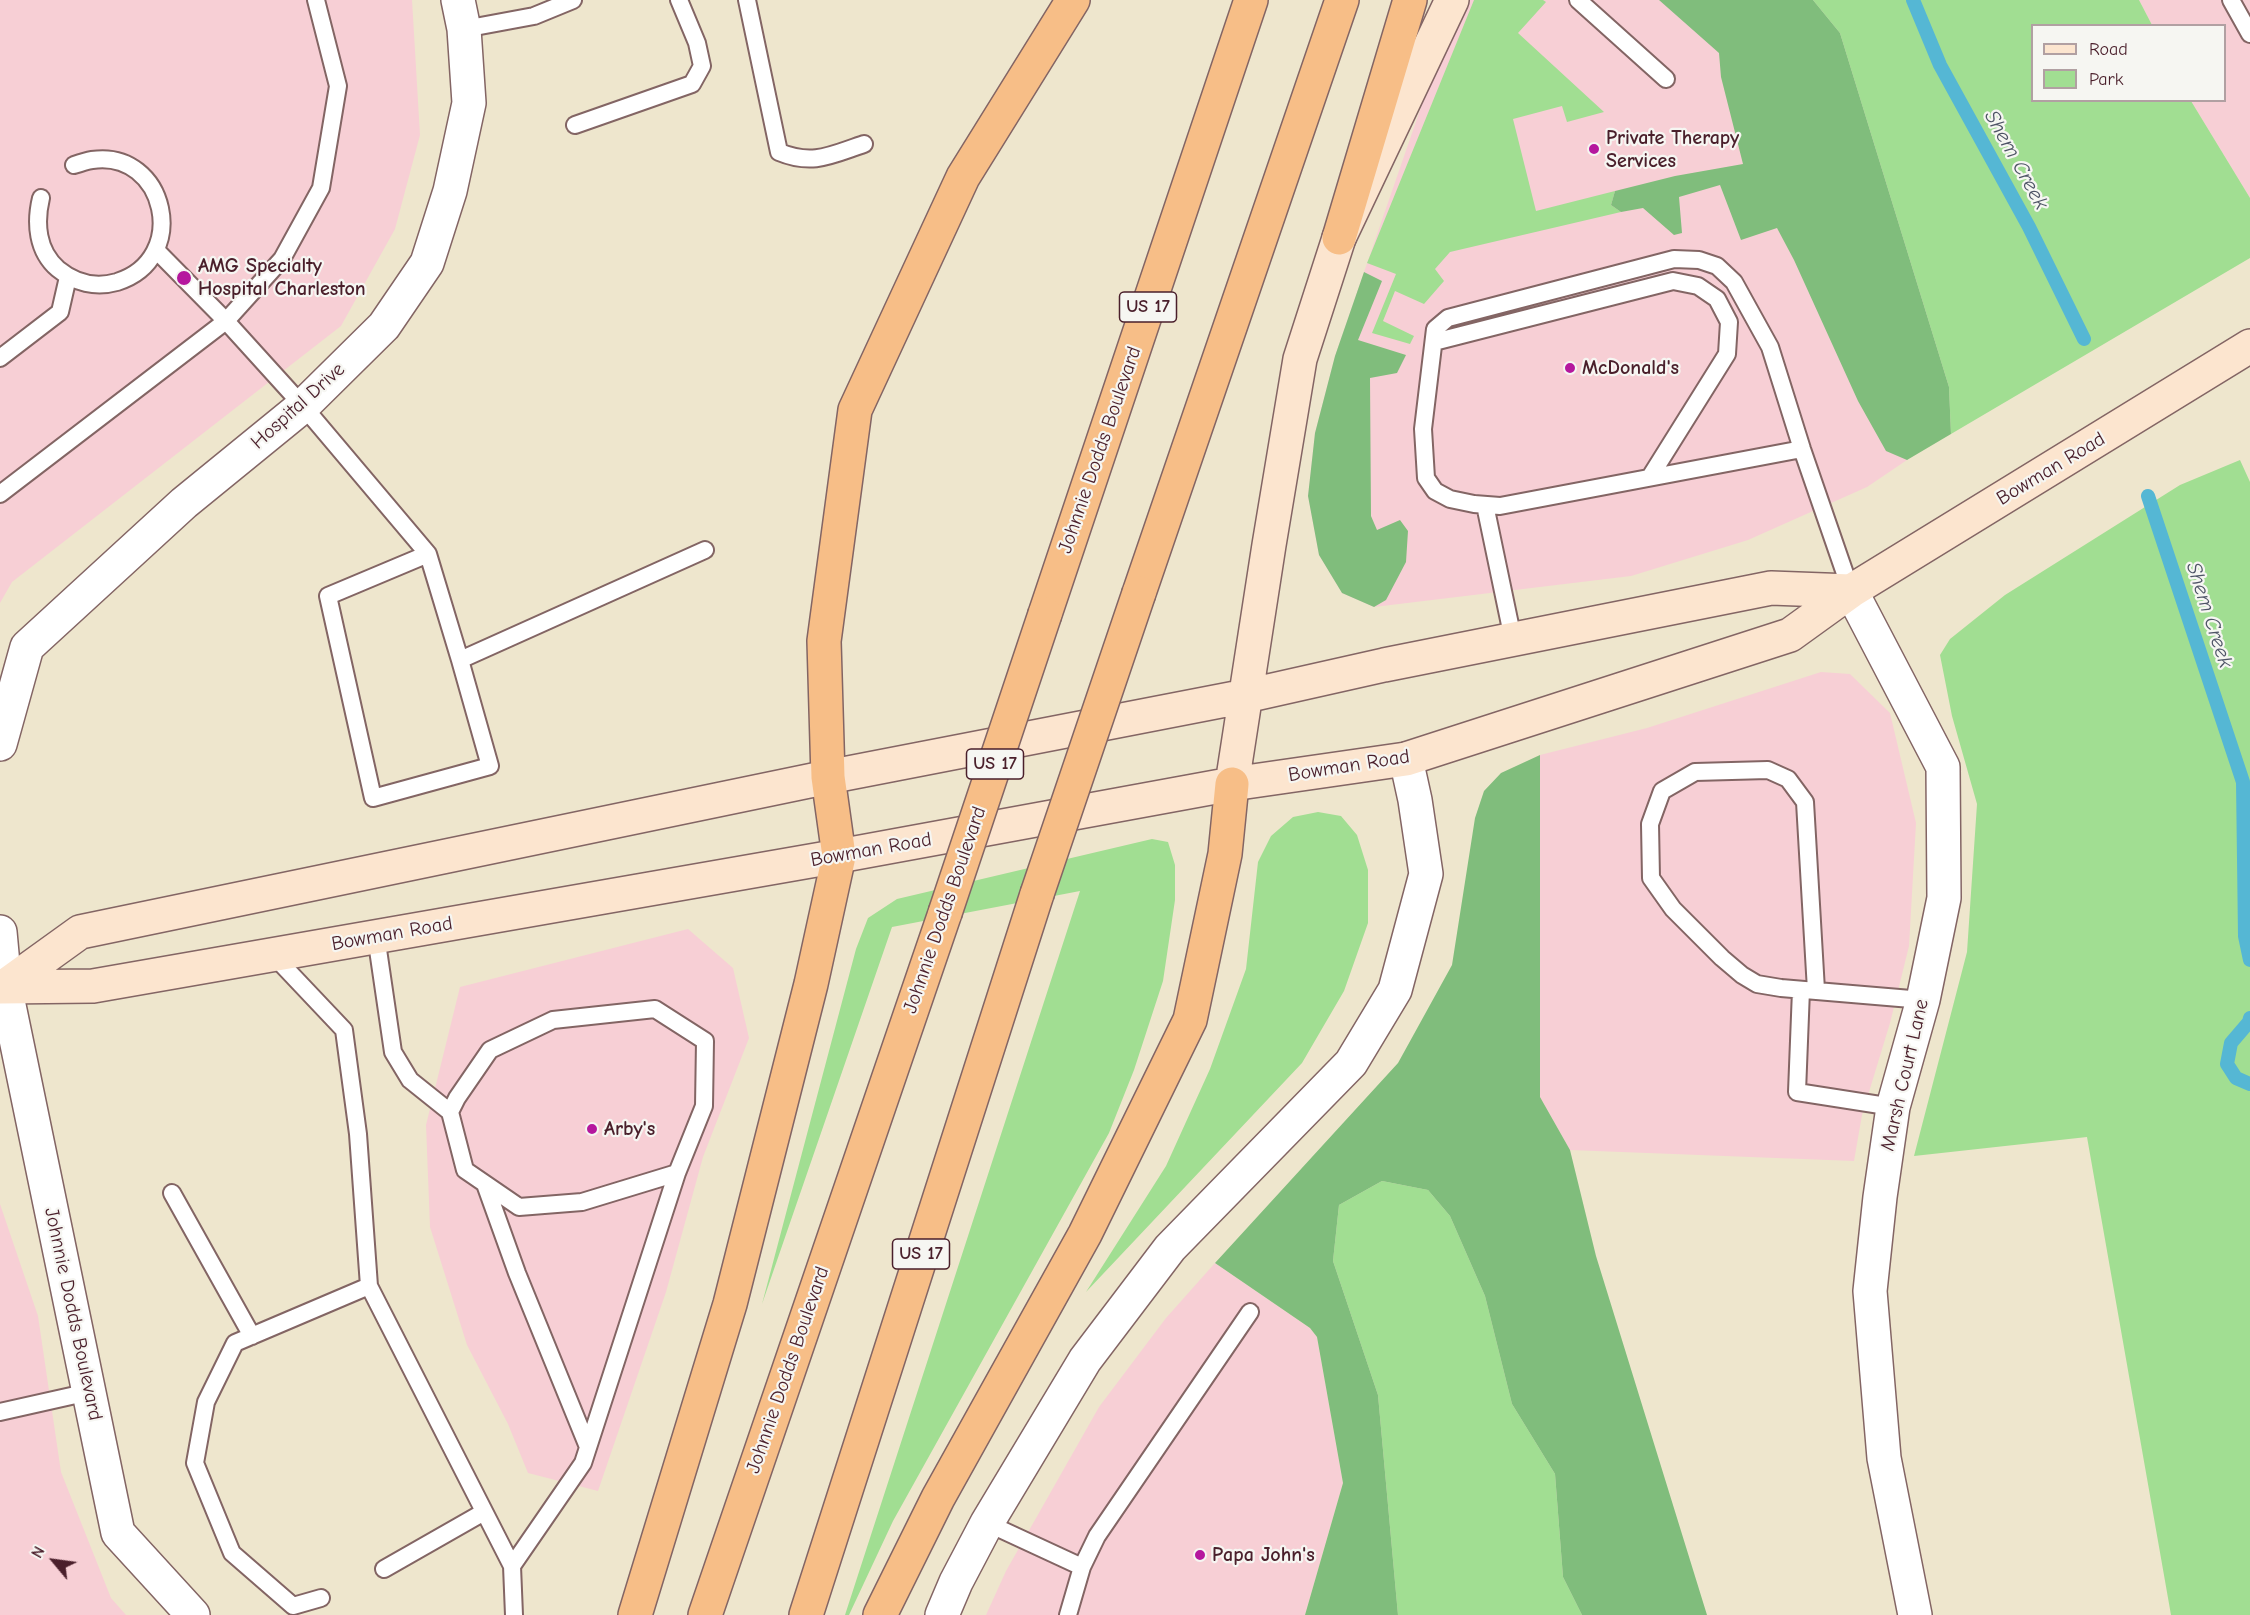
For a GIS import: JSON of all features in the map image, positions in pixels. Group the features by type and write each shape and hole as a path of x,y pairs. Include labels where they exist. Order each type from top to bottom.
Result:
{"highway":[{"path":"635,1615 730,1304 811,984 839,856 828,777 824,641 855,410 963,177 1073,0"},
{"name":"Johnnie Dodds Boulevard","path":"705,1615 945,913 1251,0"},
{"name":"US 17","path":"806,1615 1037,894 1342,0"},
{"path":"1339,238 1410,0"},
{"path":"880,1615 938,1498 1085,1234 1190,1020 1225,854 1232,784"}],"main road":[{"path":"1232,784 1300,359 1339,238 1452,0"},
{"name":"Bowman Road","path":"3,986 93,986 839,856 1232,784 1406,759 1790,635 1851,591 2250,346"},
{"path":"3,986 80,932 828,777 1246,696 1384,665 1771,588 1851,591"}],"street":[{"name":"Hospital Drive","path":"0,744 27,647 184,503 303,406 384,326 428,263 450,191 469,104 461,15"},
{"name":"Marsh Court Lane","path":"1851,591 1943,767 1944,898 1923,1000 1893,1107 1870,1291 1884,1458 1915,1615"},
{"path":"942,1615 956,1582 987,1523 1085,1360 1170,1248 1351,1063 1395,990 1426,874 1415,800 1406,759"},
{"path":"0,932 3,986"},
{"name":"Johnnie Dodds Boulevard","path":"3,986 118,1533 193,1615"}],"lane":[{"path":"0,494 226,321 282,259 321,188 339,86 316,0"},
{"path":"461,15 534,16 573,0"},
{"path":"575,125 692,84 702,66 697,44 679,0"},
{"path":"747,0 779,152 795,158 818,159 864,144"},
{"path":"1578,0 1666,79"},
{"path":"2231,0 2250,33"},
{"path":"42,198 38,210 37,229 42,248 53,264 68,277 87,284 107,285 127,279 144,267 156,250 162,231 162,212 156,194 145,178 130,166 111,160 92,160 74,165"},
{"path":"156,250 226,321 303,406 428,554 490,766 372,798 328,596 428,554"},
{"path":"1802,449 1500,506 1450,499 1436,491 1426,478 1423,429 1436,329 1448,318 1674,259 1699,260 1717,266 1734,282 1770,347 1851,591"},
{"path":"0,358 60,312 68,277"},
{"path":"1434,342 1673,280 1698,286 1717,299 1729,322 1727,354 1650,477"},
{"path":"1485,505 1513,639"},
{"path":"460,660 705,550"},
{"path":"1893,1107 1797,1092 1808,990 1805,802 1788,779 1768,770 1695,772 1662,791 1650,824 1651,878 1673,909 1742,975 1757,984 1808,990 1923,1000"},
{"path":"376,936 393,1052 410,1080 450,1112 465,1170 519,1207 582,1202 677,1173"},
{"path":"273,955 344,1030 358,1134 369,1286 512,1566 514,1615"},
{"path":"450,1112 490,1050 553,1020 655,1009 705,1041 704,1106 677,1173 583,1463 512,1566"},
{"path":"485,1184 517,1273 588,1447"},
{"path":"171,1193 252,1336"},
{"path":"321,1598 293,1606 232,1553 195,1463 206,1402 235,1343 369,1286"},
{"path":"1068,1615 1082,1567 1097,1536 1250,1312"},
{"path":"0,1412 89,1392"},
{"path":"384,1569 484,1512"},
{"path":"987,1523 1082,1567"}],"shaded area":[{"name":"AMG Specialty Hospital Charleston","path":"0,0 412,0 420,135 395,229 341,326 12,582 0,603"},
{"path":"1458,0 1685,0 1731,38 1772,170 1907,460 1867,487 1748,540 1631,576 1374,607 1342,593 1319,555 1308,496 1315,433 1335,356"},
{"path":"2139,0 2250,0 2250,198 2192,102 2226,102 2226,24 2151,24"},
{"path":"1821,672 1850,674 1890,713 1916,823 1909,946 1890,1023 1862,1115 1854,1161 1570,1150 1540,1097 1540,755 1647,728"},
{"path":"688,929 733,968 749,1038 703,1157 666,1292 598,1491 528,1473 508,1424 467,1345 430,1227 426,1125 460,987"},
{"path":"0,1204 38,1316 61,1472 111,1598 126,1615 0,1615"},
{"path":"1215,1263 1310,1328 1317,1337 1343,1483 1305,1615 986,1615 1006,1571 1099,1407 1166,1318"}],"green space":[{"path":"1474,0 1543,0 1546,2 1518,33 1604,112 1567,122 1562,106 1513,119 1536,211 1615,191 1611,205 1621,212 1450,252 1435,269 1444,281 1424,304 1395,291 1383,321 1414,336 1410,344 1372,333 1396,274 1367,263"},
{"path":"1659,0 1813,0 1840,33 1949,387 1951,434 1907,460 1886,451 1858,401 1794,260 1777,228 1741,240 1720,185 1679,197 1682,233 1674,235 1643,208 1621,212 1611,205 1615,191 1675,176 1743,164 1721,77 1719,53"},
{"path":"1813,0 2139,0 2151,24 2031,24 2031,102 2192,102 2250,198 2250,258 1951,434 1949,387 1840,33"},
{"path":"1364,272 1382,281 1358,340 1406,355 1397,373 1370,378 1371,516 1377,530 1400,520 1408,531 1406,562 1386,600 1374,607 1342,593 1319,555 1308,496 1315,433 1335,356"},
{"path":"2240,460 2250,482 2250,1615 2171,1615 2087,1137 1914,1156 1967,952 1977,804 1952,716 1940,655 1950,639 2005,595 2180,485"},
{"path":"1540,755 1540,1097 1570,1150 1596,1256 1707,1615 1582,1615 1563,1577 1555,1474 1512,1404 1485,1296 1450,1216 1428,1190 1382,1181 1339,1205 1333,1261 1378,1395 1398,1615 1305,1615 1343,1483 1317,1337 1310,1328 1215,1263 1398,1063 1452,965 1475,818 1484,791 1501,773"},
{"path":"1318,812 1341,816 1357,835 1368,870 1368,923 1344,991 1302,1063 1086,1292 1166,1166 1210,1069 1246,969 1258,862 1271,836 1293,817"},
{"path":"1152,839 1168,842 1175,865 1175,900 1163,981 1134,1070 1109,1133 893,1521 849,1615 845,1615 1080,891 892,927 762,1304 856,949 868,918 897,899"},
{"path":"1382,1181 1428,1190 1450,1216 1485,1296 1512,1404 1555,1474 1563,1577 1582,1615 1398,1615 1378,1395 1333,1261 1339,1205"}],"waterway":[{"name":"Shem Creek","path":"1913,0 1940,65 2029,227 2084,339"},
{"name":"Shem Creek","path":"2148,496 2243,782 2245,936 2250,960"},
{"name":"Shem Creek","path":"2250,1018 2231,1043 2227,1064 2236,1078 2250,1084"}],"place":[{"name":"Private Therapy Services","path":"1594,149"},
{"name":"AMG Specialty Hospital Charleston","path":"184,278"},
{"name":"McDonald's","path":"1570,368"},
{"name":"Arby's","path":"592,1129"},
{"name":"Papa John's","path":"1200,1555"}]}
